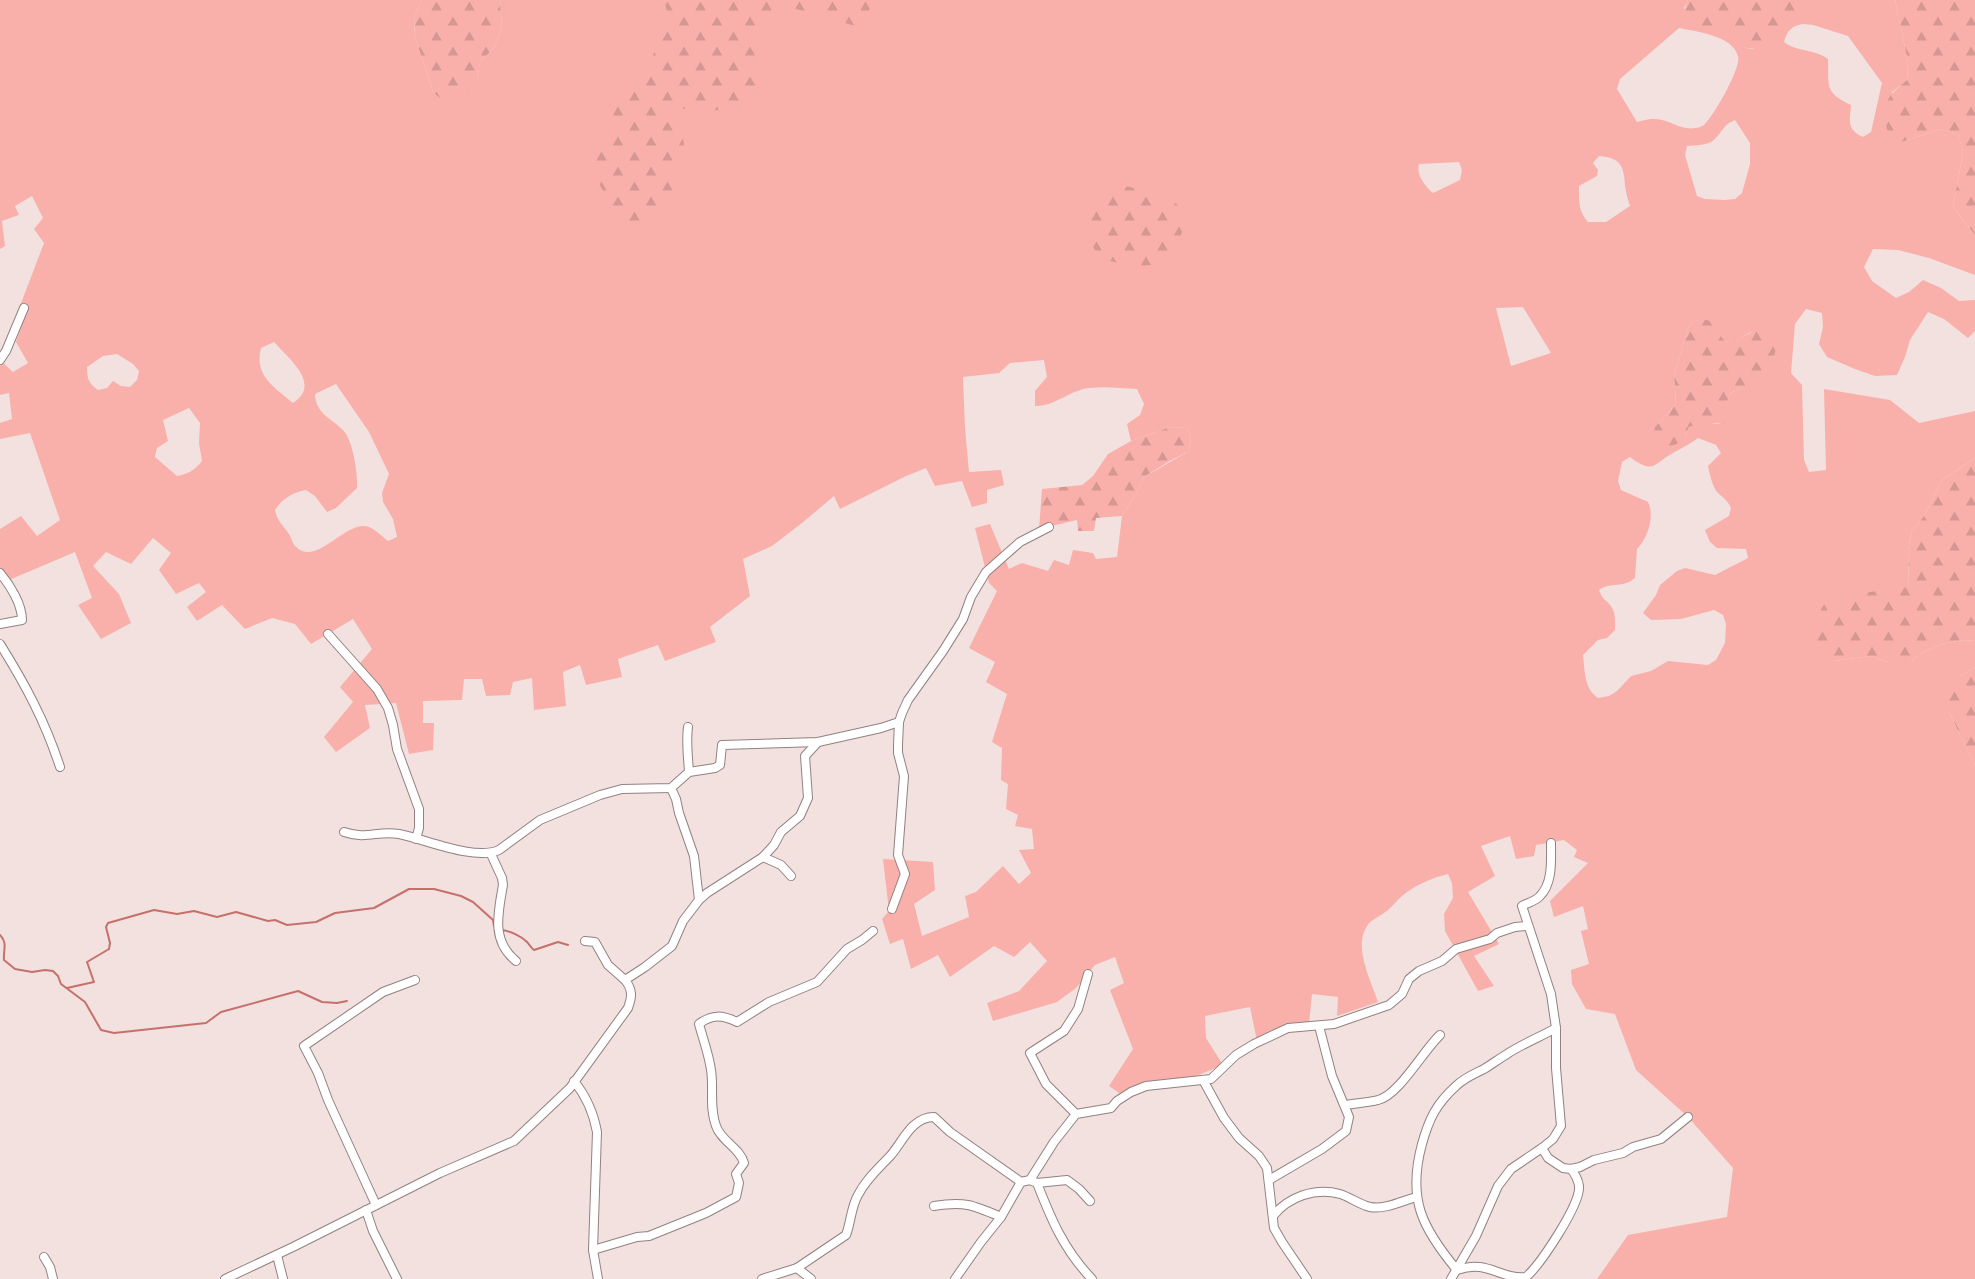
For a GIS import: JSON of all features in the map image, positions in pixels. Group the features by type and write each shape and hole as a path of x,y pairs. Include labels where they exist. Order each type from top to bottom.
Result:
{"street":[{"path":"0,360 24,308"},
{"path":"892,909 904,874 898,855 904,776 898,753 899,722 908,700 963,619 971,597 986,572 1020,542 1049,527"},
{"path":"0,573 9,584 22,613 22,620 0,624"},
{"path":"328,634 377,689 387,708 393,725 397,749 419,809 419,828 416,839"},
{"path":"0,644 23,682 48,732 60,766"},
{"path":"344,832 363,836 399,834 456,849 491,854 540,819 600,795 622,789 671,788 689,772 720,765 722,745 819,742 899,722"},
{"path":"688,727 686,739 689,772"},
{"path":"625,980 672,946 683,921 699,900 763,857 782,832 800,816 807,803 804,759 819,742"},
{"path":"671,788 694,856 699,900"},
{"path":"1451,1279 1476,1236 1498,1186 1511,1169 1553,1139 1562,1122 1556,1068 1556,1028 1551,994 1522,906 1539,898 1546,886 1551,869 1551,843"},
{"path":"491,854 503,885 498,933 501,944 516,961"},
{"path":"763,857 781,866 791,876"},
{"path":"1033,1181 1054,1142 1076,1114 1110,1108 1131,1092 1146,1086 1210,1079 1236,1055 1288,1028 1319,1026 1342,1021 1389,1005 1402,994 1408,979 1419,971 1442,961 1456,949 1490,939 1506,930 1527,926"},
{"path":"593,1250 649,1236 706,1213 736,1197 739,1183 736,1174 744,1163 743,1158 722,1138 716,1126 710,1096 711,1069 699,1024 708,1018 725,1016 737,1022 769,1002 817,982 847,949 873,931"},
{"path":"225,1279 278,1255 440,1173 514,1141 563,1095 628,1008 632,998 631,988 608,965 595,942 585,941"},
{"path":"1076,1114 1046,1084 1030,1053 1064,1031 1078,1009 1088,974"},
{"path":"376,1205 318,1073 303,1046 383,992 415,980"},
{"path":"1269,1180 1322,1149 1346,1131 1349,1117 1332,1076 1319,1026"},
{"path":"1457,1270 1440,1249 1424,1221 1416,1197 1415,1180 1419,1155 1428,1122 1441,1101 1466,1078 1556,1028"},
{"path":"1345,1105 1379,1100 1388,1095 1440,1035"},
{"path":"1203,1080 1224,1118 1267,1168 1274,1228 1307,1279"},
{"path":"574,1082 582,1092 597,1132 593,1250 598,1279"},
{"path":"762,1279 797,1268 846,1235 852,1208 866,1182 892,1153 902,1137 927,1117 934,1117 950,1132 1021,1182 1067,1180 1090,1201"},
{"path":"1542,1148 1555,1164 1571,1169 1662,1139 1688,1117"},
{"path":"1457,1270 1478,1266 1519,1278 1526,1277 1532,1272 1570,1213 1579,1192 1576,1176 1571,1169"},
{"path":"1033,1181 1070,1254 1092,1279"},
{"path":"955,1279 1001,1217 1021,1182"},
{"path":"1273,1216 1281,1207 1302,1194 1321,1192 1340,1194 1370,1207 1380,1208 1416,1197"},
{"path":"934,1206 961,1203 1001,1217"},
{"path":"366,1210 373,1232 397,1279"},
{"path":"278,1255 283,1279"},
{"path":"44,1257 53,1279"},
{"path":"797,1268 811,1279"}],"green space":[{"path":"0,0 421,0 414,18 415,37 433,92 477,81 480,62 494,48 502,28 500,0 1688,0 1684,8 1700,28 1720,28 1725,30 1740,46 1753,49 1792,0 1895,0 1908,62 1907,80 1892,92 1902,142 1941,129 1958,134 1963,152 1953,207 1975,235 1975,275 1929,258 1898,250 1873,249 1864,267 1872,281 1896,298 1909,292 1923,280 1941,288 1959,301 1975,300 1975,331 1968,338 1944,319 1928,312 1910,340 1897,375 1875,376 1827,357 1819,344 1823,327 1822,313 1806,309 1795,324 1791,373 1802,385 1804,460 1809,472 1826,470 1824,389 1890,400 1919,423 1975,411 1975,458 1942,480 1924,516 1912,531 1908,550 1909,588 1868,592 1834,661 1871,656 1890,663 1909,663 1925,651 1942,644 1963,640 1975,641 1975,667 1960,676 1948,710 1975,765 1975,1279 1597,1279 1628,1235 1727,1217 1733,1168 1688,1117 1636,1070 1615,1014 1586,1009 1572,984 1571,970 1589,964 1581,931 1588,929 1583,906 1554,917 1550,901 1588,863 1574,857 1577,850 1564,840 1536,845 1534,856 1516,859 1510,836 1481,846 1495,876 1468,892 1499,944 1474,956 1494,986 1478,991 1445,931 1444,914 1453,898 1452,883 1448,874 1424,882 1407,892 1367,926 1363,934 1362,954 1378,1002 1337,1016 1338,997 1312,994 1309,1024 1257,1041 1250,1007 1205,1016 1206,1038 1223,1065 1191,1078 1137,1085 1122,1095 1109,1086 1133,1049 1110,990 1124,983 1115,957 1095,965 1076,988 1057,1002 993,1021 987,1003 1019,991 1047,961 1030,942 1014,957 994,946 950,977 938,955 911,969 903,939 890,944 882,919 889,911 883,859 933,862 935,890 914,904 922,936 969,917 965,896 976,892 1003,866 1019,884 1031,873 1019,850 1034,849 1032,829 1015,826 1018,815 1006,809 1008,784 1001,780 1002,748 992,742 1007,694 986,682 995,662 969,648 997,591 989,583 975,528 990,524 1009,569 1022,563 1048,571 1054,560 1069,565 1073,550 1093,553 1096,559 1117,557 1122,516 1144,477 1189,451 1191,439 1188,428 1170,427 1131,441 1127,424 1140,415 1144,404 1137,389 1107,387 1082,389 1049,404 1035,406 1035,391 1047,377 1044,360 1010,363 999,373 963,377 969,472 1001,470 1004,485 987,490 987,503 972,507 962,481 935,486 926,468 840,509 834,496 772,546 743,559 750,596 710,627 716,642 665,661 658,645 618,659 622,677 586,685 580,665 563,672 566,706 534,710 532,678 513,682 510,695 486,696 482,679 464,679 462,700 423,701 423,723 434,723 433,750 409,754 396,703 365,705 370,728 336,752 324,737 353,702 340,687 372,649 353,619 311,644 295,624 272,618 245,629 222,605 197,621 187,607 206,592 199,583 176,594 159,570 171,553 153,538 131,564 106,552 93,566 119,594 131,623 101,639 78,605 92,598 75,552 2,583 0,581 0,529 21,516 37,536 60,520 30,433 0,439 0,423 12,419 9,393 0,395 0,360 13,372 28,363 16,342 24,320 20,306 44,243 34,229 43,218 32,196 15,206 19,215 2,221 5,246 0,249","holes":["1803,24 1813,25 1848,36 1882,83 1871,132 1863,137 1851,128 1851,105 1832,92 1828,59 1784,42 1788,32","1679,28 1721,39 1729,43 1738,56 1736,70 1720,103 1704,125 1698,128 1685,128 1653,119 1637,122 1617,89 1620,79","1735,120 1750,143 1750,164 1742,193 1735,199 1705,199 1697,196 1685,155 1687,146 1709,143","1599,156 1612,159 1620,164 1624,173 1630,206 1606,222 1588,222 1581,209 1579,186 1597,176 1598,170 1593,163","1459,162 1462,170 1460,180 1433,193 1422,180 1419,164","1523,307 1551,353 1511,366 1496,308","1697,320 1707,320 1724,342 1734,341 1751,332 1758,382 1730,393 1719,424 1699,422 1689,427 1685,436 1655,427 1676,404 1674,375 1689,325","274,342 300,372 304,380 301,396 293,403 273,386 263,373 261,348","117,354 133,364 139,371 137,380 130,387 121,386 113,381 107,388 98,390 90,383 87,367 103,356","336,384 369,432 389,474 382,493 383,502 393,519 397,537 388,541 374,529 367,526 356,527 312,552 304,552 296,547 279,520 275,510 284,499 297,492 306,490 315,496 327,512 336,508 357,488 357,474 350,441 343,430 324,415 318,406 315,394","189,408 200,423 199,443 202,461 191,471 177,476 155,457 157,448 168,441 163,420","1698,438 1716,445 1721,453 1708,466 1711,480 1717,492 1731,508 1729,516 1705,530 1710,542 1717,548 1746,549 1748,558 1715,575 1685,568 1677,571 1660,585 1643,613 1651,620 1681,619 1714,610 1723,615 1726,624 1725,643 1716,660 1708,665 1668,661 1651,671 1631,676 1617,691 1609,696 1598,698 1588,684 1583,655 1598,640 1607,638 1615,630 1613,609 1599,590 1626,583 1635,578 1637,549 1647,533 1651,514 1648,502 1621,490 1618,481 1622,462 1630,457 1649,467"]},
{"path":"421,0 500,0 502,28 494,48 480,62 477,81 466,97 447,104 433,92 415,37 414,18"},
{"path":"664,0 875,0 859,27 789,7 752,40 759,80 751,102 709,112 677,108 684,144 679,169 665,209 637,228 614,209 589,167 620,100 650,70 653,55 669,20"},
{"path":"1688,0 1792,0 1796,10 1774,40 1766,46 1745,48 1736,43 1722,29 1700,28 1691,24 1685,13"},
{"path":"1895,0 1975,0 1975,235 1953,207 1963,152 1958,134 1941,129 1902,142 1887,130 1885,113 1887,102 1907,80 1908,62"},
{"path":"1124,186 1162,195 1170,199 1182,212 1184,221 1173,257 1145,266 1100,259 1082,227 1097,193"},
{"path":"1697,320 1707,320 1717,325 1719,334 1725,342 1753,332 1772,333 1778,339 1774,357 1766,374 1758,382 1730,393 1727,402 1728,422 1694,425 1689,427 1678,443 1670,446 1659,445 1653,437 1655,427 1676,404 1674,375 1689,325"},
{"path":"1170,427 1188,428 1191,439 1189,451 1144,477 1122,516 1096,518 1094,531 1078,531 1077,520 1039,529 1042,489 1082,485 1093,476 1108,454 1131,441"},
{"path":"1975,458 1975,641 1963,640 1942,644 1925,651 1909,663 1890,663 1871,656 1834,661 1817,656 1812,634 1814,623 1825,603 1868,592 1909,587 1908,550 1912,531 1924,516 1942,480"},
{"path":"1975,667 1975,765 1948,710 1947,691 1960,676"}],"waterway":[{"path":"67,988 94,982 87,962 109,949 110,943 106,927 108,923 154,910 177,914 194,911 217,917 236,912 268,921 275,920 287,925 316,922 335,913 374,908 409,889 434,889 461,896 473,902 493,920 494,926"},
{"path":"502,930 522,938 534,950 558,942 568,945"},
{"path":"0,935 5,944 4,960 15,969 32,972 53,971 61,984 85,1002 101,1030 114,1033 206,1023 221,1012 298,991 322,1002 347,1001"}]}
